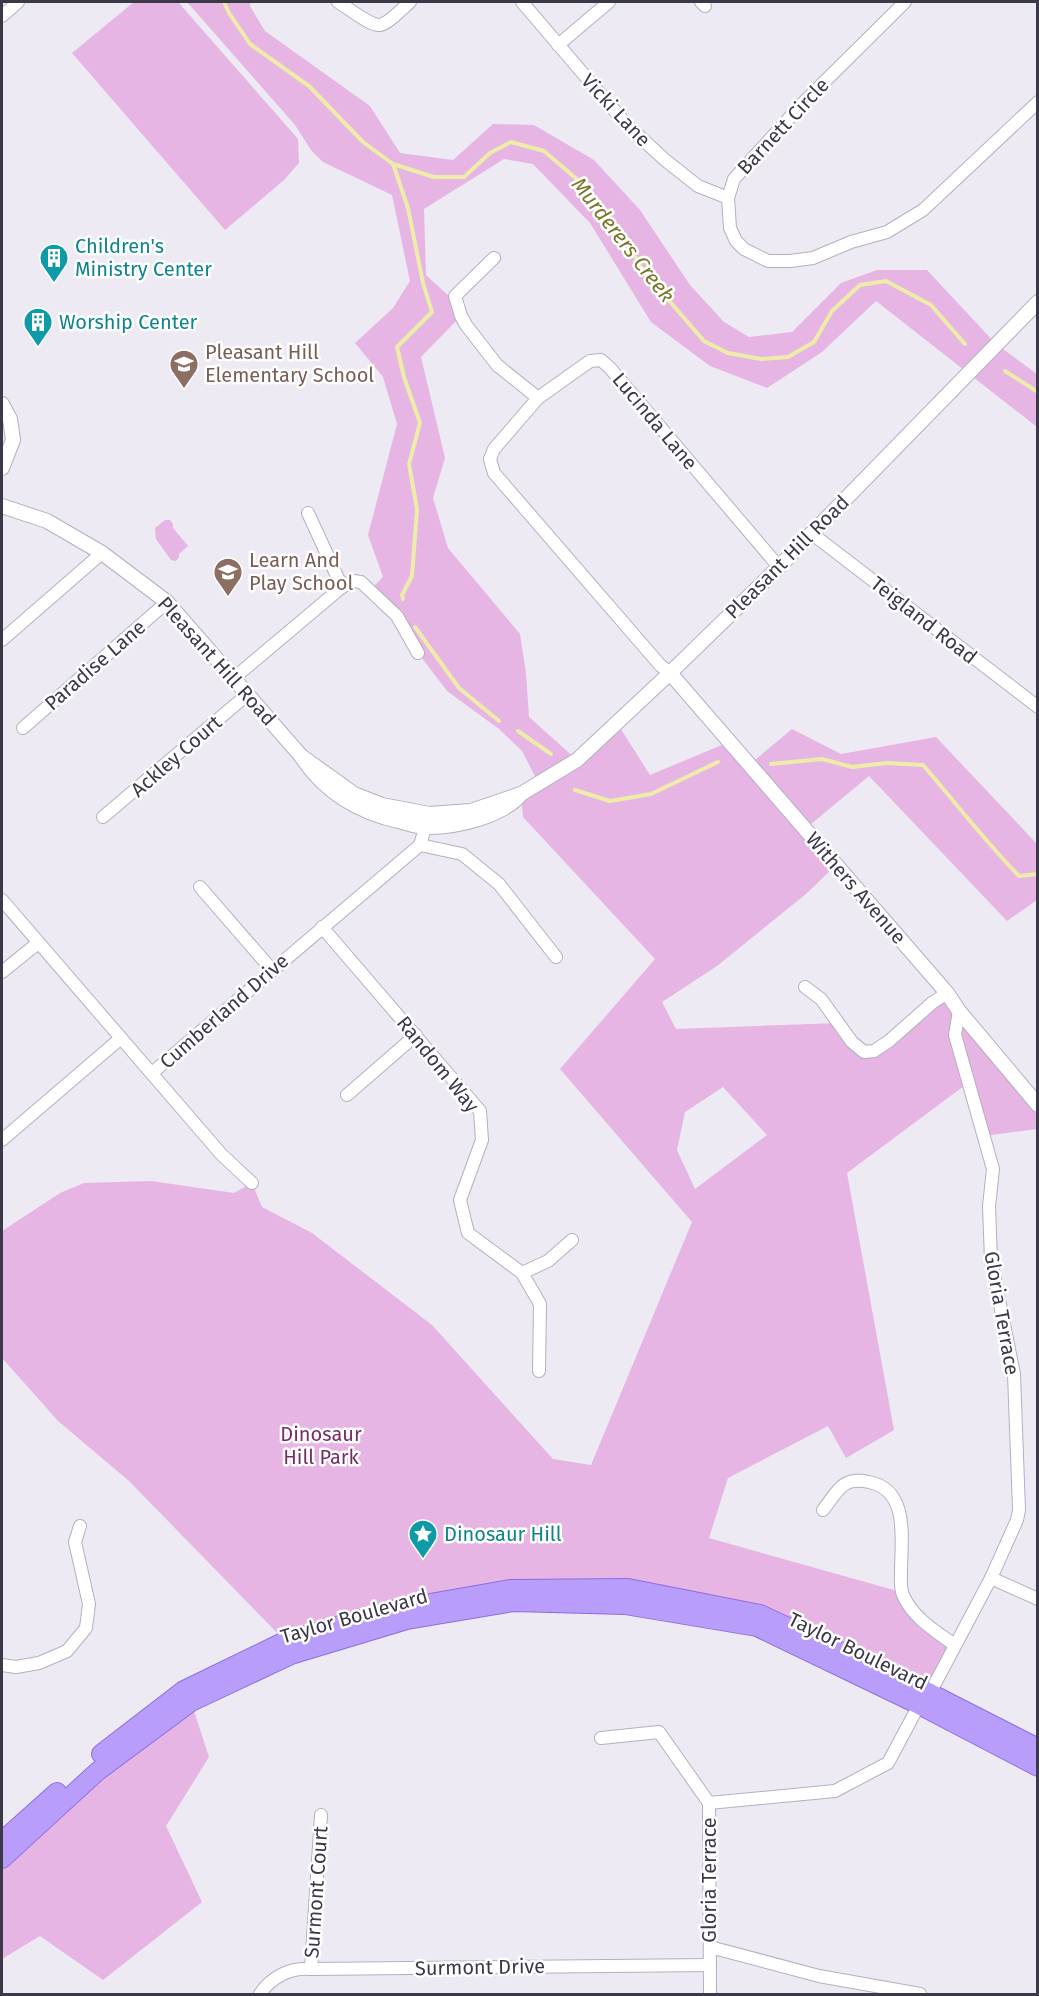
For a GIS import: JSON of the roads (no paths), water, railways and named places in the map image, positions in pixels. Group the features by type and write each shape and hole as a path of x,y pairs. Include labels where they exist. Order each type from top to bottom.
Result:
{"main road":[{"name":"Taylor Boulevard","path":"2,1841 95,1759 184,1690 285,1641 396,1609 510,1589 628,1588 760,1614 925,1699 1038,1767"},
{"name":"Taylor Boulevard","path":"2,1859 98,1771 192,1702 291,1655 407,1620 513,1602 625,1605 757,1627 1038,1748"}],"street":[{"path":"2,16 18,2"},
{"path":"338,2 380,25 387,22 410,2"},
{"name":"Vicki Lane","path":"522,2 626,124 664,160 698,186 728,198"},
{"path":"558,45 609,2"},
{"name":"Barnett Circle","path":"905,2 802,104 734,179 728,198 730,228 736,241 744,249 768,261 790,261 813,258 851,242 888,232 922,210 1038,102"},
{"path":"494,258 455,296 461,316 466,326 497,365 538,398"},
{"name":"Pleasant Hill Road","path":"2,506 47,521 102,553 167,602 301,756 354,794 427,821 471,811 521,794 578,760 779,567 1035,308"},
{"name":"Lucinda Lane","path":"670,673 660,665 494,473 490,459 494,449 538,398 590,361 601,360 779,567"},
{"path":"2,404 10,419 6,431 13,440 2,468"},
{"path":"308,513 342,587"},
{"name":"Teigland Road","path":"811,533 1038,707"},
{"path":"2,640 102,553"},
{"path":"234,678 342,587 353,581 361,582 397,616 418,652"},
{"name":"Paradise Lane","path":"23,728 167,602"},
{"name":"Withers Avenue","path":"670,673 947,993 958,1011 1038,1105"},
{"name":"Ackley Court","path":"103,818 248,694"},
{"path":"427,821 420,845 462,854 499,884 556,957"},
{"name":"Cumberland Drive","path":"2,900 152,1073 420,845"},
{"path":"200,887 272,970"},
{"name":"Random Way","path":"322,927 480,1111 482,1140 460,1200 468,1233 522,1273 540,1304 539,1371"},
{"path":"2,972 38,943"},
{"path":"805,987 821,999 852,1042 864,1052 874,1051 889,1041 932,1003 947,993"},
{"name":"Gloria Terrace","path":"710,1995 709,1803 835,1791 888,1763 991,1578 1017,1520 1019,1510 1014,1374 991,1260 988,1206 993,1169 955,1035 958,1011"},
{"path":"347,1095 416,1035"},
{"path":"2,1140 121,1038"},
{"path":"152,1073 221,1154 252,1182"},
{"path":"522,1273 548,1261 572,1240"},
{"path":"823,1510 843,1485 856,1479 880,1484 891,1492 898,1504 901,1520 901,1592 910,1609 925,1624 955,1645"},
{"path":"2,1665 16,1667 39,1663 67,1651 86,1628 89,1604 75,1542 80,1526"},
{"path":"991,1578 1038,1599"},
{"path":"601,1738 659,1732 709,1803"},
{"name":"Surmont Court","path":"311,1970 321,1815"},
{"path":"710,1947 819,1976 920,1995"},
{"name":"Surmont Drive","path":"260,1995 276,1977 298,1968 311,1970 710,1965"}],"waterway":[{"name":"Murderers Creek","path":"224,2 250,44 309,86 363,142 393,164 434,177 464,177 490,153 511,142 544,151 579,181 618,228 641,267 704,341 728,353 761,359 788,357 814,342 832,311 860,285 886,281 931,305 965,344"},
{"path":"393,164 408,208 423,283 432,312 397,347 404,377 420,423 409,464 417,509 412,576 402,595 403,599"},
{"name":"Murderers Creek","path":"1005,371 1038,392"},
{"path":"415,627 459,688 499,721"},
{"path":"518,731 551,754"},
{"path":"771,764 822,759 852,767 887,763 923,765 1019,876 1038,874"},
{"path":"575,790 610,801 651,794 718,762"}],"place":[{"name":"Children's Ministry Center","path":"54,284"},
{"name":"Worship Center","path":"38,348"},
{"name":"Pleasant Hill Elementary School","path":"184,390"},
{"name":"Learn And Play School","path":"228,598"},
{"name":"Dinosaur Hill","path":"423,1560"}],"park label":[{"name":"Dinosaur Hill Park","path":"321,1446"}]}
